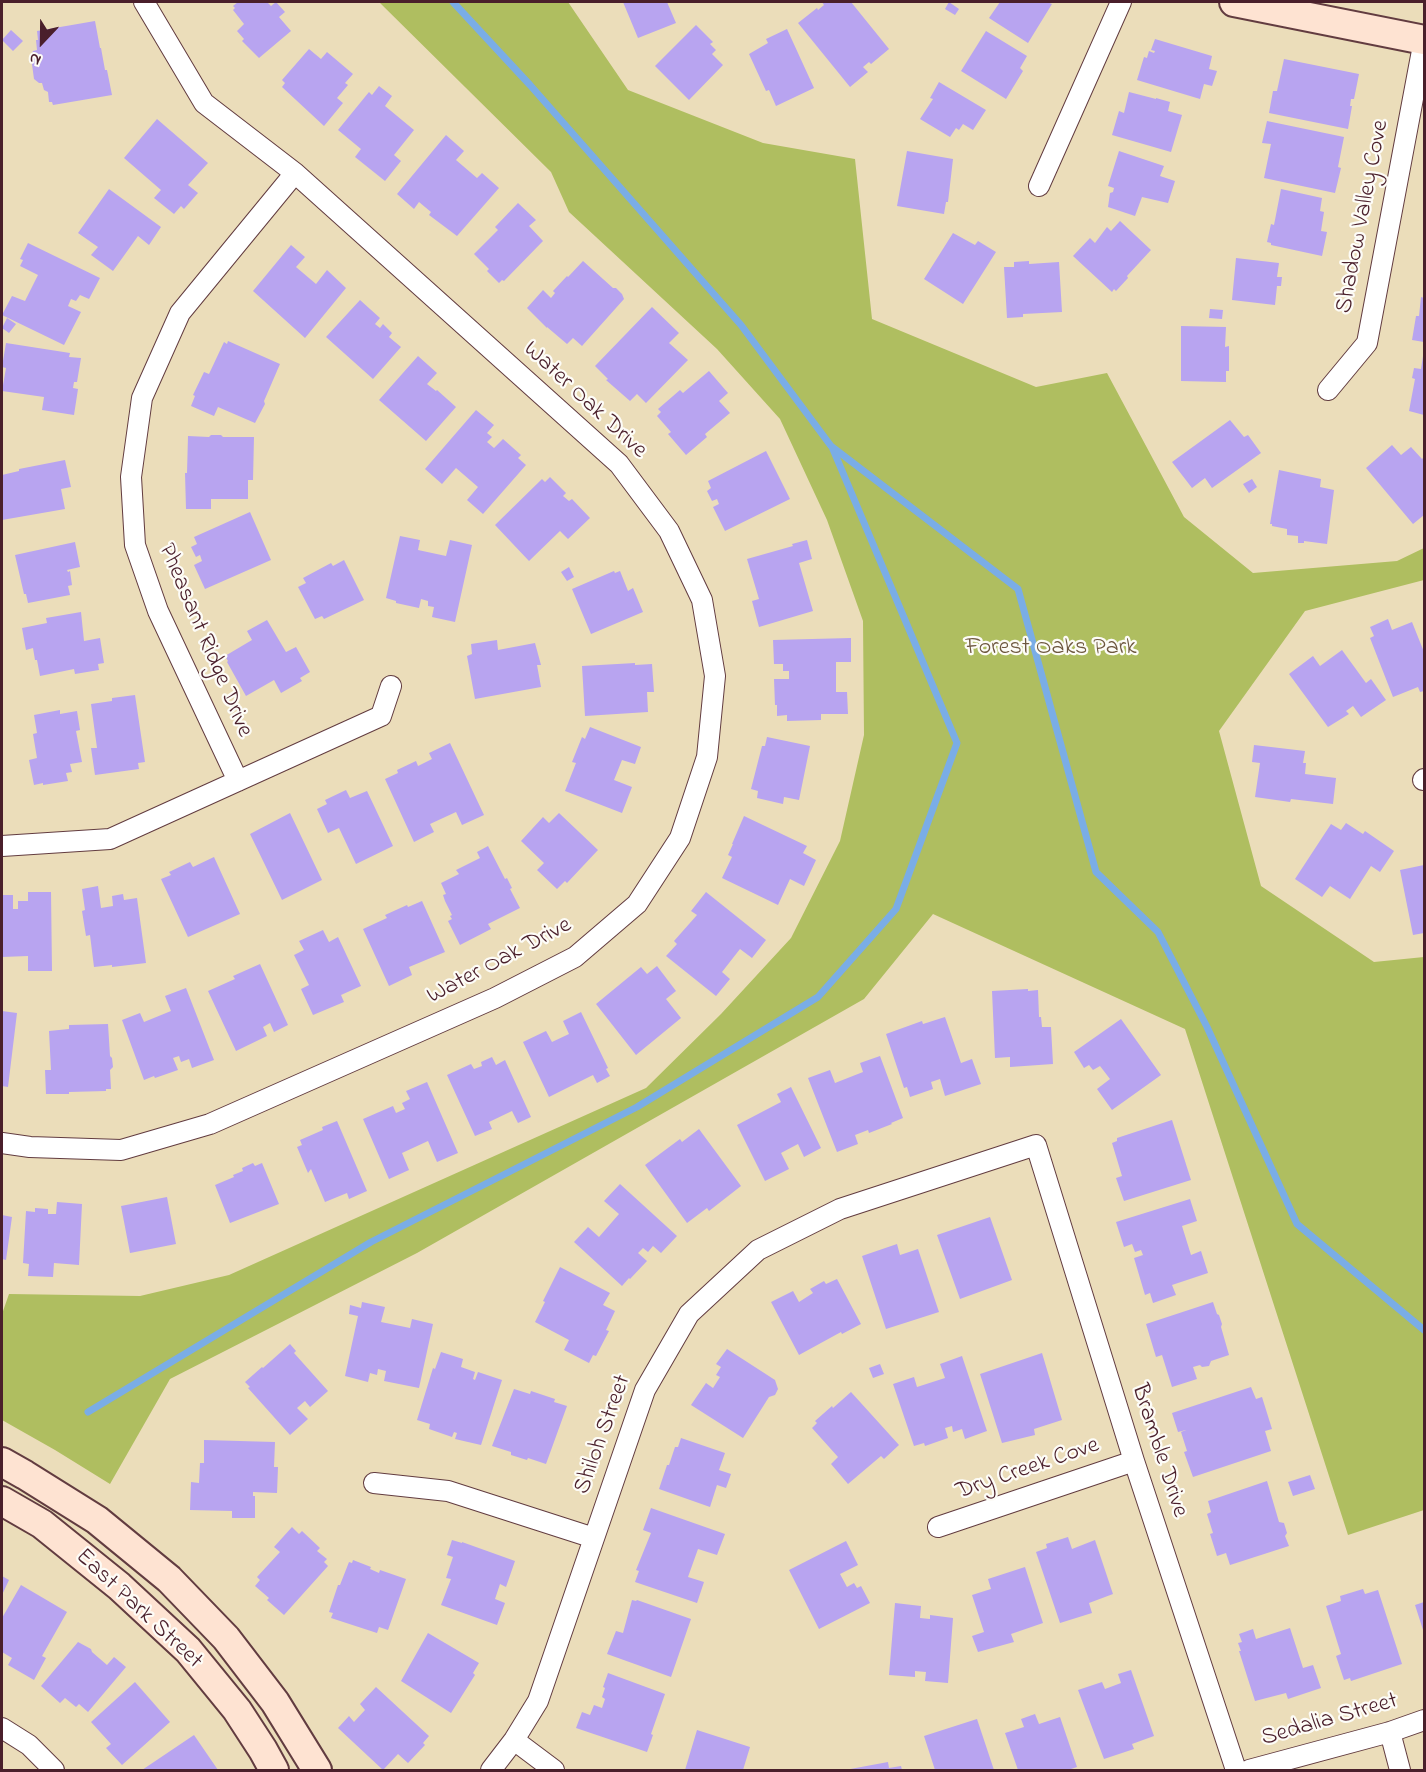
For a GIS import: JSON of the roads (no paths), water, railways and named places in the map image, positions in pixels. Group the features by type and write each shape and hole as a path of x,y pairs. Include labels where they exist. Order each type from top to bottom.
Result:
{"street":[{"name":"Water Oak Drive","path":"2,1143 30,1147 121,1150 210,1124 495,998 575,957 637,904 680,838 707,757 716,676 702,600 669,531 619,464 295,173 204,103 144,2"},
{"path":"1039,186 1121,2"},
{"path":"1234,2 1424,40"},
{"name":"Shadow Valley Cove","path":"1328,390 1367,343 1424,40"},
{"name":"Pheasant Ridge Drive","path":"238,781 158,611 135,546 131,477 142,398 180,313 295,173"},
{"path":"2,846 110,838 381,716 391,686"},
{"name":"Bramble Drive","path":"1036,1146 1134,1461 1236,1770"},
{"name":"Shiloh Street","path":"491,1770 514,1740 538,1701 645,1390 689,1314 758,1250 840,1209 1036,1146"},
{"name":"Dry Creek Cove","path":"938,1527 1134,1461"},
{"name":"East Park Street","path":"2,1462 97,1520 169,1579 226,1638 275,1702 317,1770"},
{"path":"374,1483 448,1491 594,1538"},
{"name":"East Park Street","path":"2,1501 42,1524 120,1586 188,1650 237,1710 274,1770"},
{"name":"Sedalia Street","path":"1249,1770 1390,1732 1425,1720"},
{"path":"2,1728 29,1745 54,1770"},
{"path":"1390,1732 1400,1770"},
{"path":"514,1740 554,1770"}],"waterway":[{"path":"453,2 530,85 741,325 831,446 1018,589 1096,872 1158,932 1207,1027 1297,1224 1424,1330"},
{"path":"88,1412 371,1242 637,1107 818,997 896,909 957,743 832,447"}],"park label":[{"name":"Forest Oaks Park","path":"1051,649"}]}
